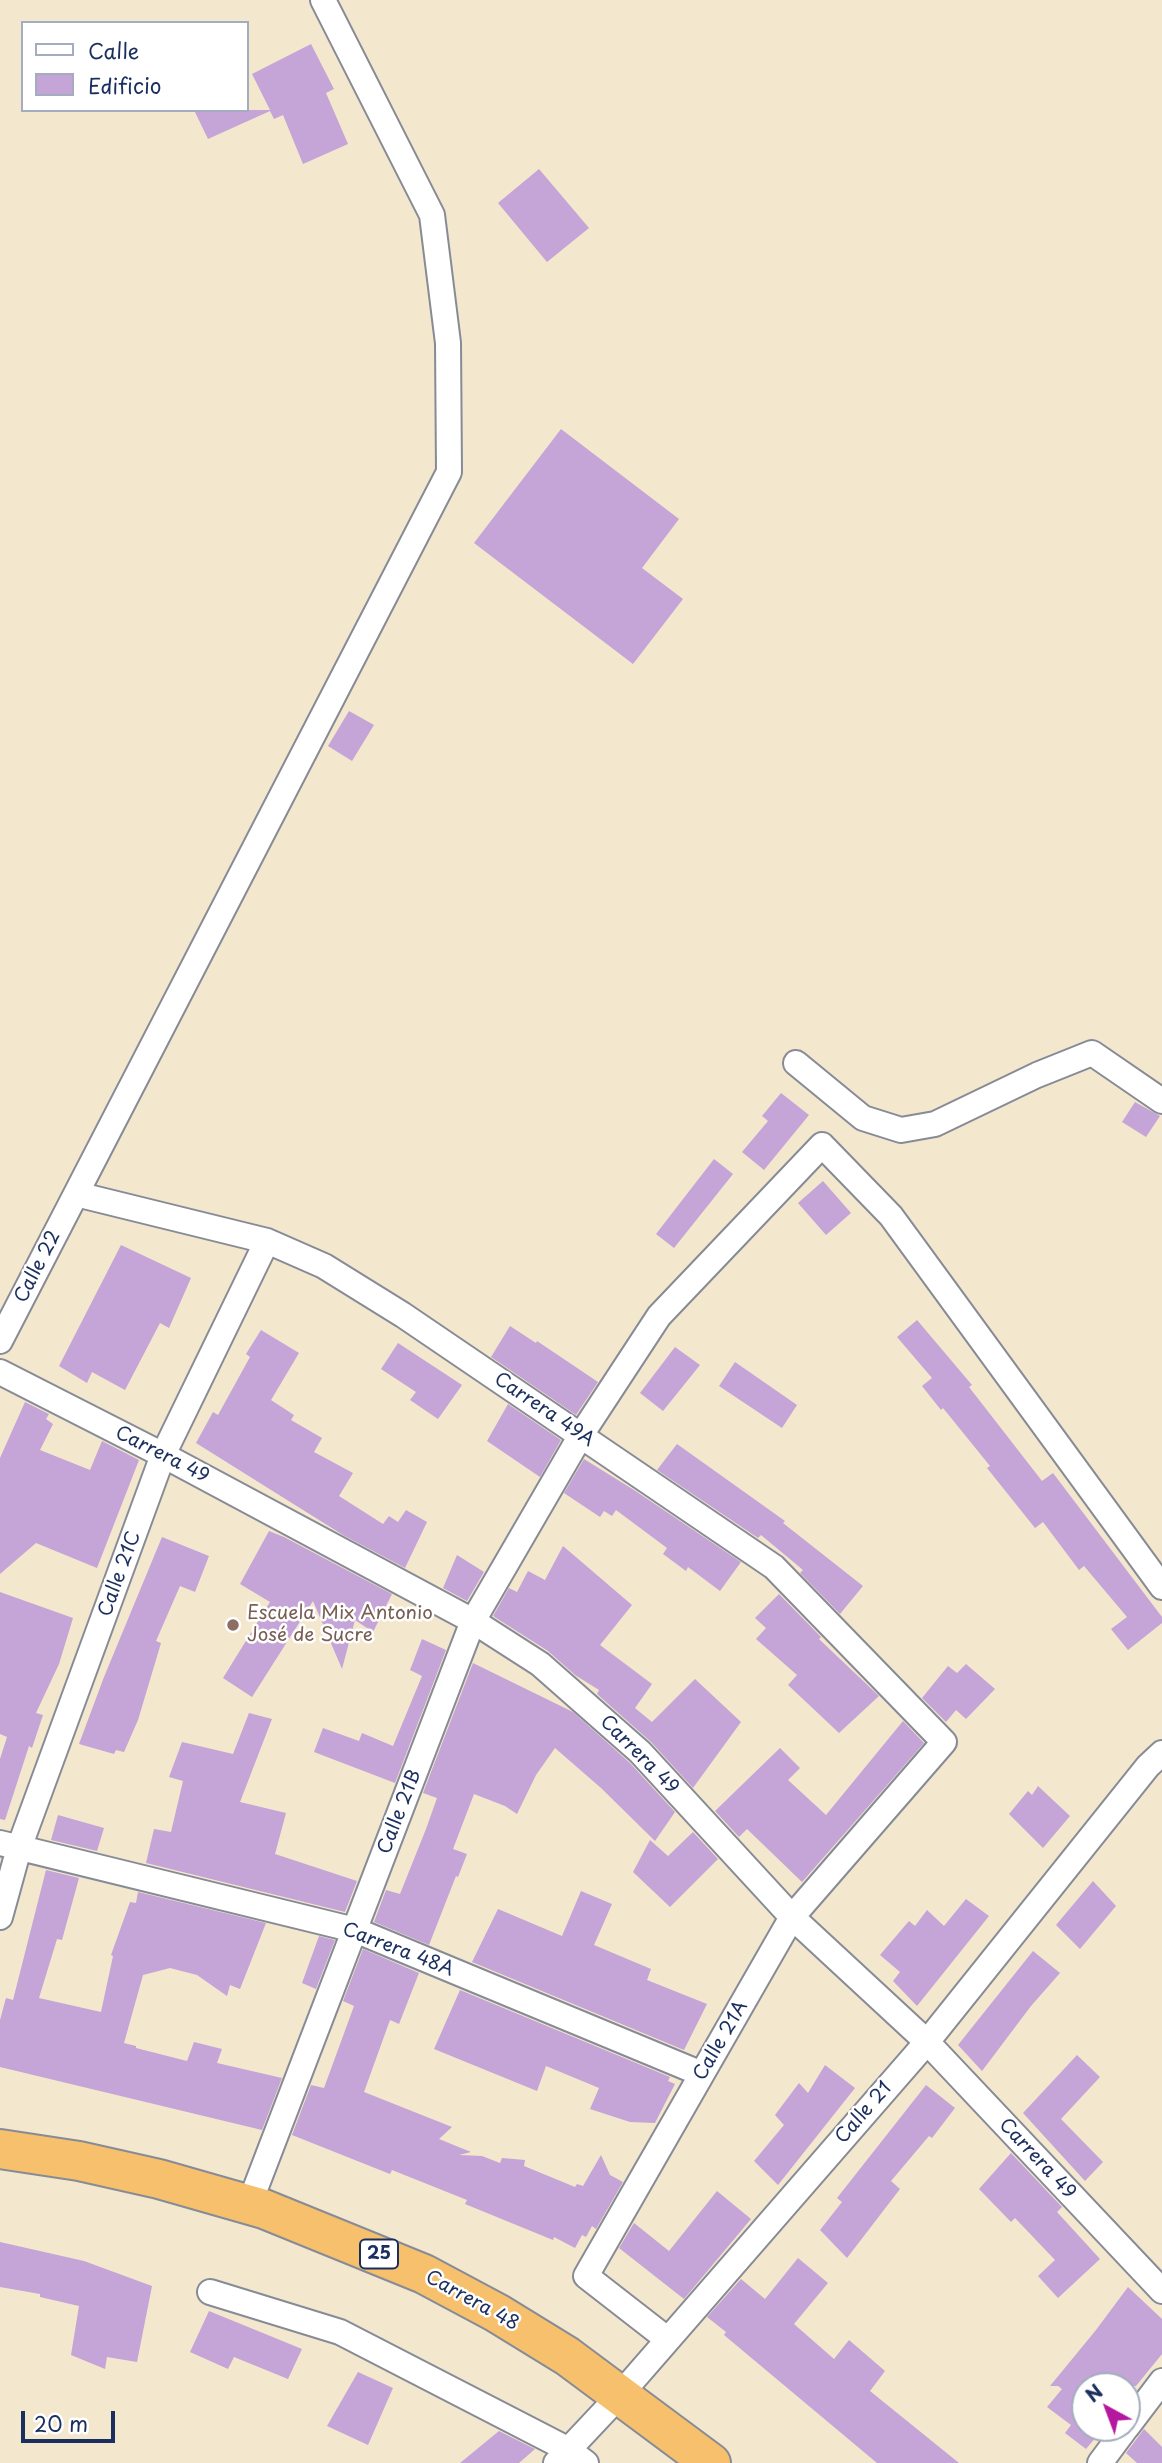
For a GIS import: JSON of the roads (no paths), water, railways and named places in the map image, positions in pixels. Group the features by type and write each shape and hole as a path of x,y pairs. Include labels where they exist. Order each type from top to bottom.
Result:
{"highway":[{"name":"Carrera 48","path":"0,2149 79,2161 159,2179 249,2205 347,2241 424,2274 497,2313 567,2357 712,2463"}],"street":[{"name":"Calle 22","path":"0,1341 449,471 449,343 432,215 323,0"},
{"path":"796,1063 863,1118 901,1130 935,1124 1037,1075 1092,1053 1162,1101"},
{"name":"Calle 21B","path":"249,2205 473,1621 581,1435 659,1316 822,1145 891,1216 1162,1587"},
{"name":"Carrera 49A","path":"76,1194 267,1241 324,1266 403,1315 774,1567 944,1742"},
{"name":"Calle 21C","path":"0,1917 9,1846 163,1455 267,1241"},
{"name":"Carrera 49","path":"0,1372 163,1455 473,1621 541,1664 640,1752 792,1917 926,2042 1162,2291"},
{"name":"Calle 21A","path":"667,2339 586,2276 792,1917 944,1742"},
{"name":"Calle 21","path":"570,2459 667,2339 926,2042 1148,1766 1162,1753"},
{"name":"Carrera 48A","path":"9,1846 355,1930 702,2074"},
{"path":"210,2292 340,2332 570,2459"},
{"path":"1141,2409 1162,2381"},
{"path":"1100,2463 1116,2442"}],"place":[{"name":"Escuela Mix Antonio José de Sucre","path":"233,1625"}]}
